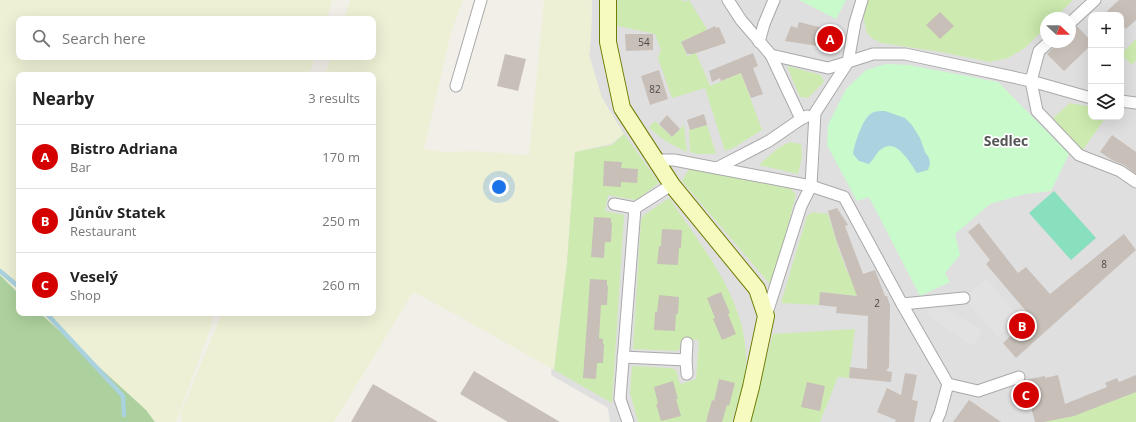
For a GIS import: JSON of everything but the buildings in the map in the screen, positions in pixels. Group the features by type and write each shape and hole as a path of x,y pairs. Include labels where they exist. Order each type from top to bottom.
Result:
{"street":[{"path":"456,86 481,0"},
{"path":"608,0 608,42 622,108 672,185 757,288 766,316"},
{"path":"728,0 741,20 771,55 801,119"},
{"path":"759,42 764,24 774,0"},
{"path":"742,422 766,316 801,206 811,186 815,113 848,62 855,23 862,0"},
{"path":"1076,17 1095,0"},
{"path":"1042,48 1039,51 1031,81 1036,111 1079,155 1120,171 1136,182"},
{"path":"771,55 828,68 873,54 905,54 1031,81 1088,97"},
{"path":"1124,101 1136,103"},
{"path":"717,168 769,141 801,119 815,113"},
{"path":"655,160 674,160 811,186 844,197 902,304 948,384 936,422"},
{"path":"614,204 635,208 665,189"},
{"path":"628,422 620,399 635,208"},
{"path":"902,304 964,298"},
{"path":"687,343 687,374"},
{"path":"623,357 686,360"},
{"path":"948,384 978,391 1019,377"}],"shaded area":[{"path":"592,0 1136,0 1136,422 610,422 608,408 551,375 571,149 623,134 601,96 589,55"},
{"path":"987,278 1020,319 997,337 964,298"},
{"path":"935,302 983,331 972,346 926,314"}],"green space":[{"path":"0,0 332,0 328,16 16,16 16,60 314,60 310,72 16,72 16,291 0,275"},
{"path":"350,0 463,0 451,33 424,149 446,152 473,151 529,155 544,0 592,0 589,55 602,98 624,134 611,144 575,152 567,263 554,370 413,292 334,422 181,422 181,412 221,316 376,316 376,72 326,72 330,60 376,60 376,16 345,16"},
{"path":"618,0 682,0 684,2 689,0 708,31 700,35 707,49 700,52 693,36 681,42 687,56 696,53 710,86 741,73 762,130 733,148 725,151 705,88 672,98 658,58 661,50 655,34 614,25"},
{"path":"799,0 846,0 836,19"},
{"path":"868,0 1073,0 1061,12 1040,12 1040,33 1025,48 1008,58 990,62 941,52 882,43 873,39 867,33 863,13"},
{"path":"1136,39 1136,60 1132,65 1124,57 1124,51"},
{"path":"886,64 909,65 998,82 1069,154 1051,191 1025,194 990,204 955,234 960,255 945,273 950,282 920,296 869,197 857,201 827,145 828,125 846,89 866,70"},
{"path":"787,66 821,75 824,82 808,98 800,97"},
{"path":"1070,103 1088,106 1088,120 1104,120 1082,151 1053,118"},
{"path":"655,121 672,137 684,125 687,152 666,141 653,131 649,127"},
{"path":"707,125 716,154 698,154 690,152 689,130"},
{"path":"624,134 659,183 636,200 608,195 605,211 624,215 612,403 554,370 567,263 575,152 612,145"},
{"path":"790,142 801,144 802,157 798,174 759,165 778,148"},
{"path":"689,169 791,189 796,195 768,299 769,283 682,181"},
{"path":"1054,191 1096,238 1071,260 1029,213"},
{"path":"669,198 721,276 731,296 739,318 745,340 746,370 732,422 638,422 630,393 632,366 670,368 676,370 680,384 696,379 699,340 682,339 681,348 676,351 633,349 641,220 644,215"},
{"path":"812,212 828,214 838,247 847,272 851,276 857,296 821,292 819,305 781,303 807,216"},
{"path":"0,275 16,291 16,316 43,316 146,410 155,422 0,422"},
{"path":"43,316 213,316 210,329 176,422 156,422 146,410"},
{"path":"855,329 849,378 838,377 820,422 749,422 773,334"},
{"path":"1136,392 1136,422 1044,422 1073,416"}],"water":[{"path":"885,111 905,118 912,125 929,158 930,164 928,170 917,173 906,157 896,148 891,146 885,147 879,151 869,164 859,161 853,154 857,138 865,120 873,112"}],"waterway":[{"path":"0,271 16,284"},
{"path":"49,316 123,396 124,415"}],"place":[{"name":"Bistro Adriana","path":"830,39"},
{"name":"Jůnův Statek","path":"1022,326"},
{"name":"Veselý","path":"1026,395"}],"district":[{"name":"Sedlec","path":"1006,140"}]}
